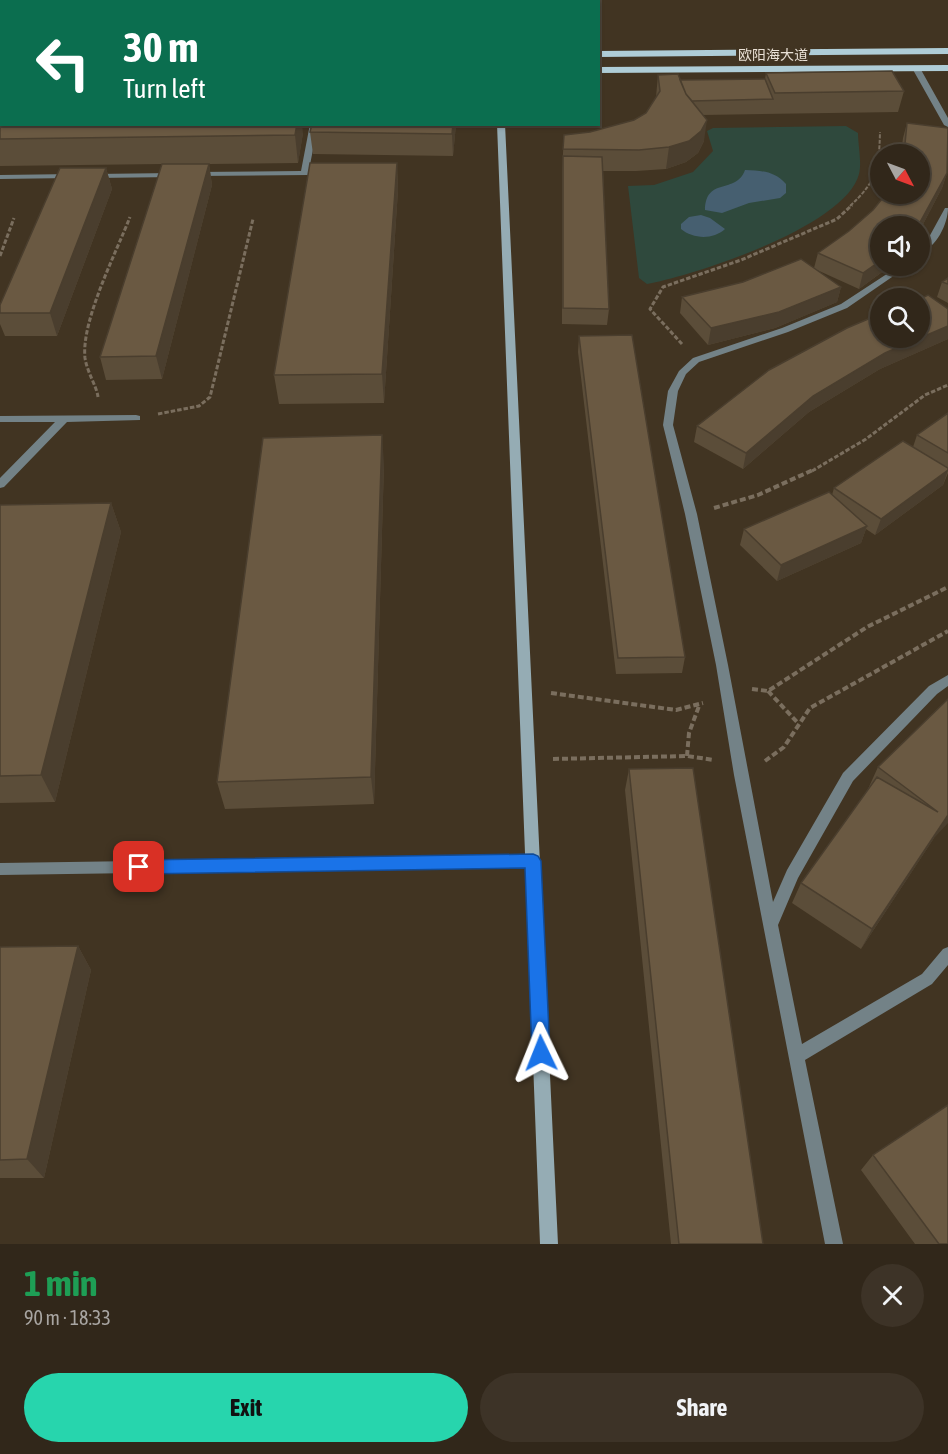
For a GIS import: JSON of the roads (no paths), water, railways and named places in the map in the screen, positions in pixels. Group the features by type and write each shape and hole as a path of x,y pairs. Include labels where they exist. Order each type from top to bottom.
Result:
{"main road":[{"name":"欧阳海大道","path":"600,54 948,51"},
{"name":"欧阳海大道","path":"600,70 948,68"},
{"path":"501,126 549,1244"}],"street":[{"path":"916,68 948,124"},
{"path":"0,177 305,173 314,126"},
{"path":"930,242 947,212"},
{"path":"834,1244 691,514 668,425 673,391 682,373 696,360 785,330 844,306 889,276"},
{"path":"0,419 136,418"},
{"path":"0,484 64,419"},
{"path":"771,924 792,875 848,777 933,690 948,680"},
{"path":"0,869 533,861"},
{"path":"797,1056 927,979 948,954"}],"water":[{"path":"745,170 763,171 777,176 786,184 786,193 780,198 749,203 722,213 705,210 710,193 735,182 741,178"},
{"path":"701,215 710,218 725,229 715,235 703,237 691,235 681,229 681,224 689,217"}]}
